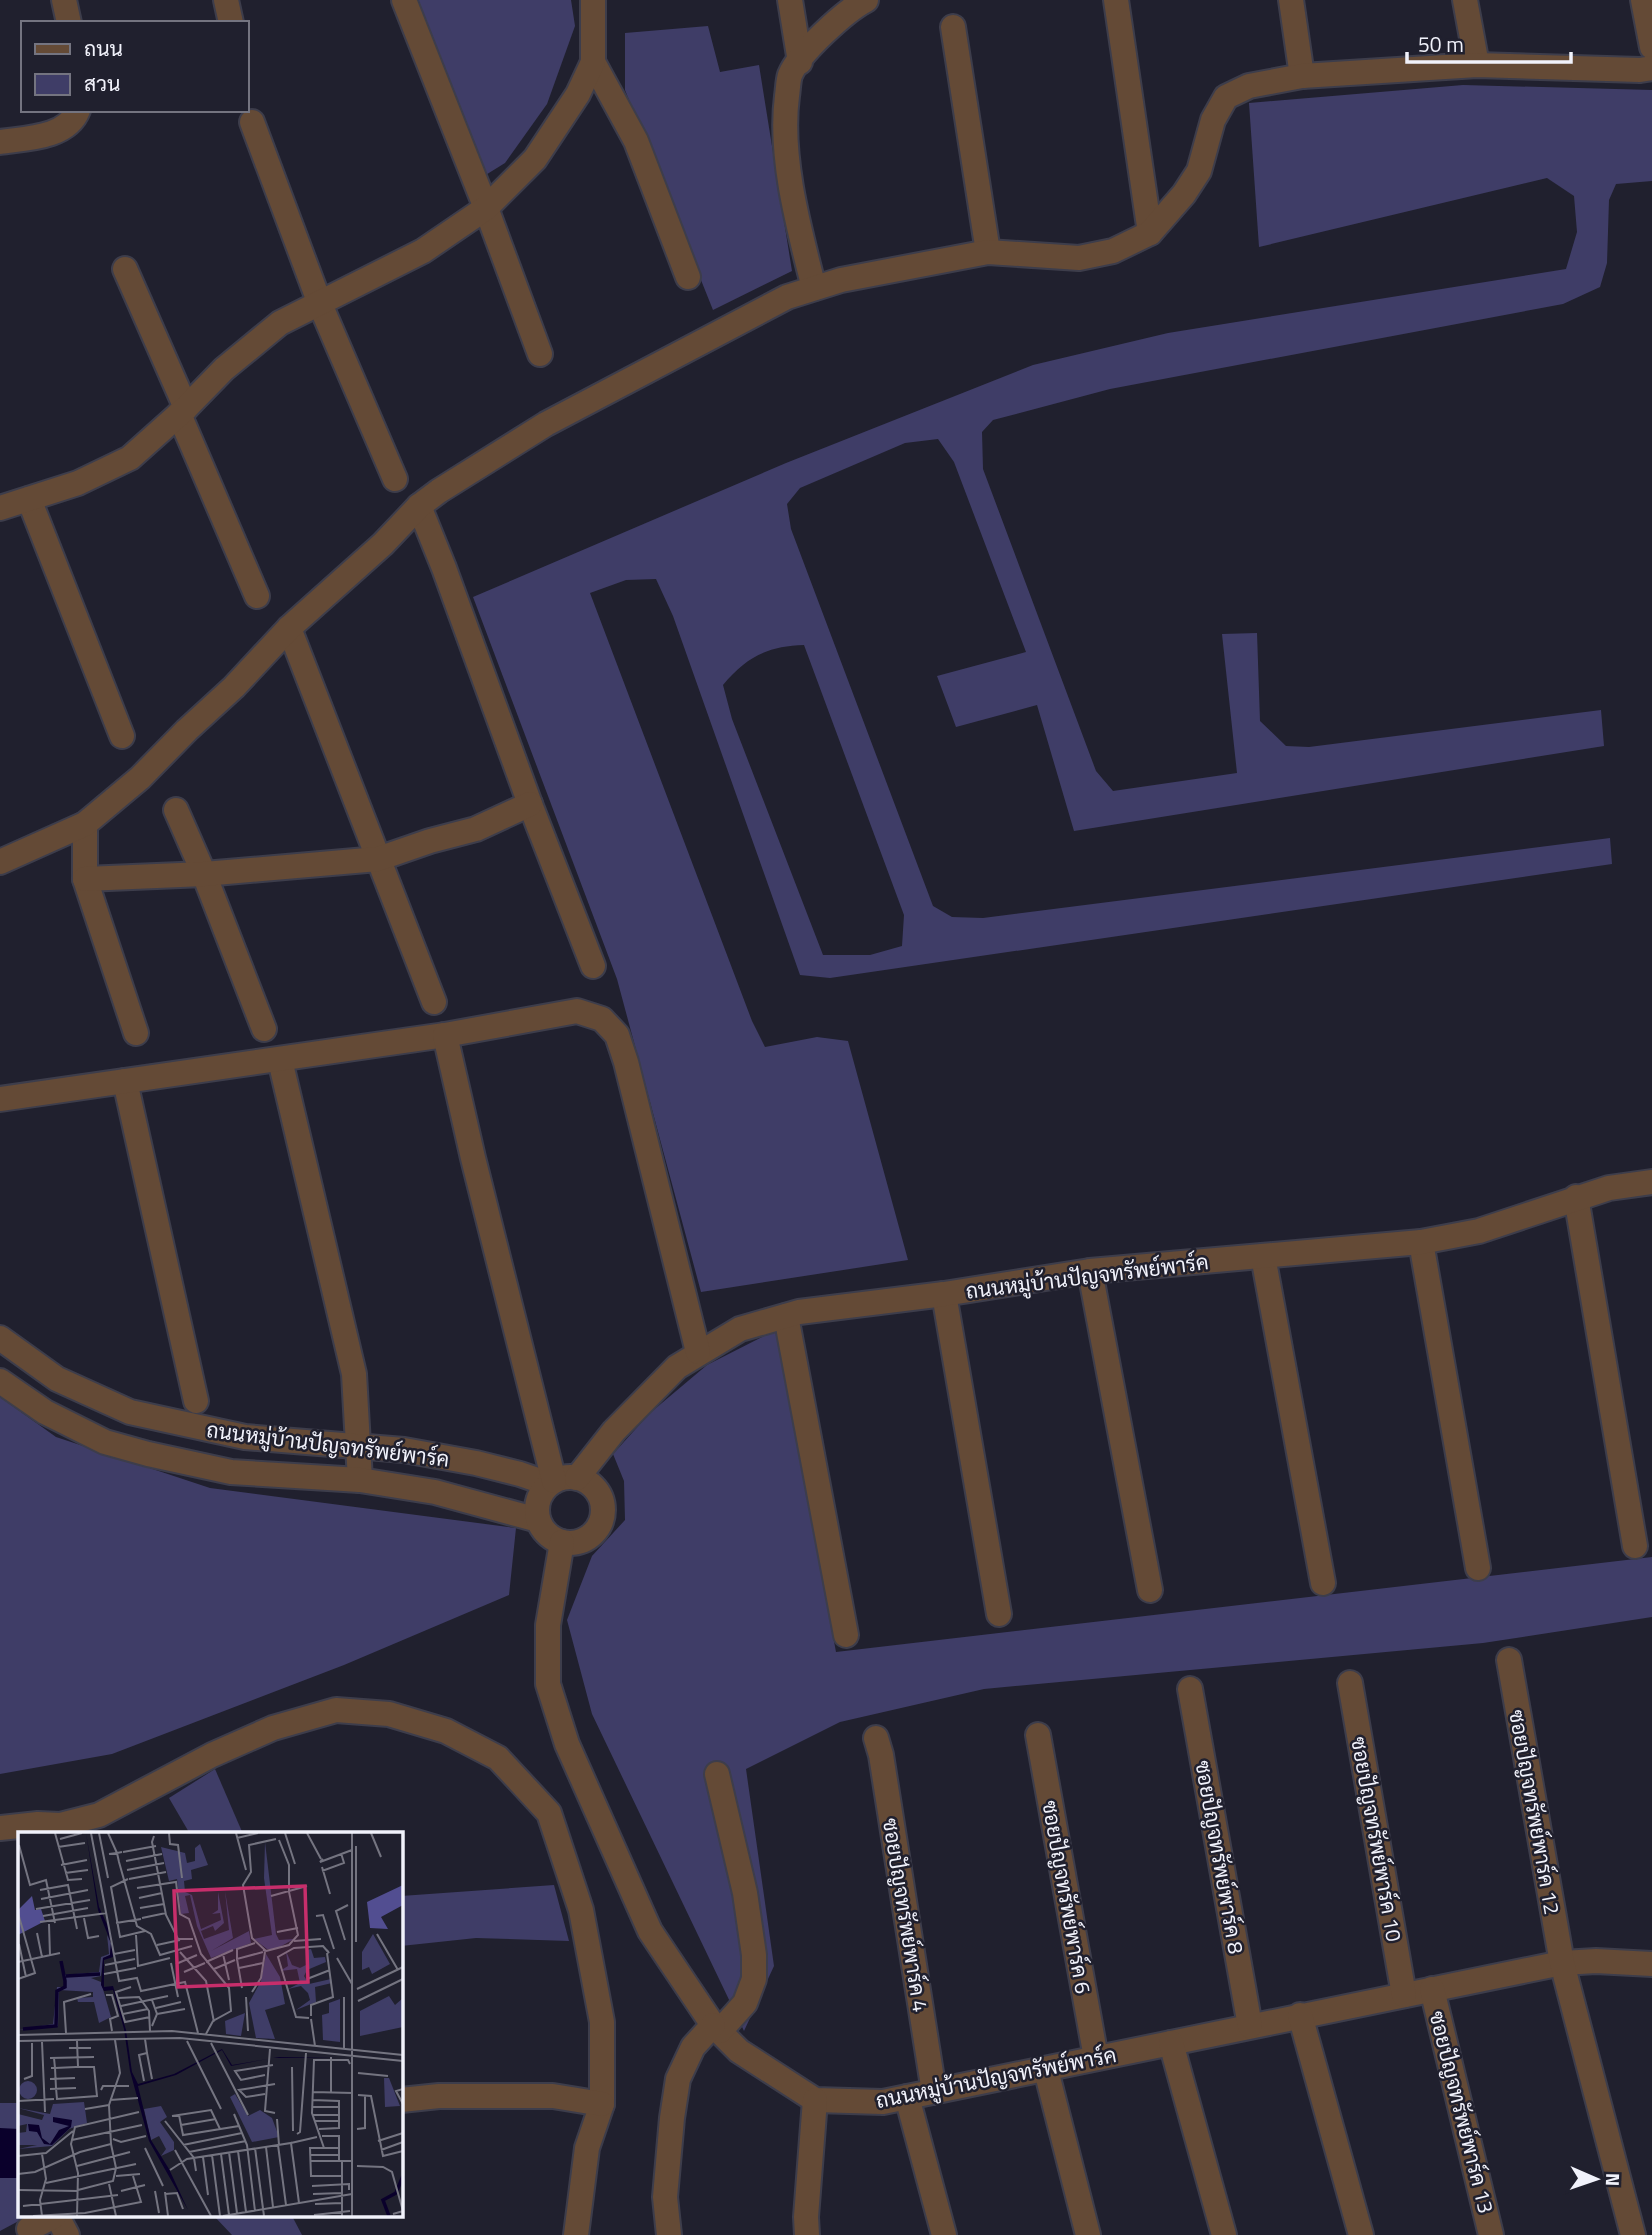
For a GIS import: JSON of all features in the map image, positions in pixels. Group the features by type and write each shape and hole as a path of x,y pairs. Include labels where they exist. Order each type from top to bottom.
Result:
{"street":[{"path":"64,0 69,21"},
{"path":"226,0 231,21"},
{"path":"404,0 540,354"},
{"path":"0,508 78,483 130,458 183,411 223,369 279,323 423,251 486,208 536,159 578,94 593,62 593,0"},
{"path":"790,0 800,62"},
{"path":"814,288 800,236 787,156 785,114 790,75 818,38 866,0"},
{"path":"1116,0 1150,233"},
{"path":"1291,0 1302,76"},
{"path":"1465,0 1476,65"},
{"path":"1643,0 1652,47"},
{"path":"953,27 988,252"},
{"path":"593,62 636,141 688,276"},
{"path":"0,862 85,824 139,778 234,687 289,628 383,544 419,506 439,491 546,424 787,297 814,288 988,252 1079,258 1112,251 1150,233 1184,194 1199,171 1213,120 1226,97 1249,86 1302,76 1476,65 1640,70 1652,68"},
{"path":"0,142 53,133 73,122 77,112"},
{"path":"252,122 320,304 395,479"},
{"path":"125,269 257,596"},
{"path":"29,499 122,736"},
{"path":"419,506 593,966"},
{"path":"289,628 434,1002"},
{"path":"85,879 204,874 378,859 475,829 530,804"},
{"path":"176,810 204,874 264,1029"},
{"path":"85,824 85,879 136,1033"},
{"path":"0,1100 445,1035 577,1011 602,1019 617,1035 626,1062 698,1352"},
{"path":"445,1035 473,1158 560,1481"},
{"path":"280,1060 354,1374 360,1480"},
{"path":"125,1081 195,1401"},
{"name":"ถนนหมู่บ้านปัญจทรัพย์พาร์ค","path":"0,1338 57,1379 130,1412 245,1437 359,1445 476,1463 560,1481 587,1482 596,1490 603,1511 594,1532 574,1543 552,1538 543,1530 538,1520 538,1500 560,1481 614,1431 677,1367 740,1329 799,1312 944,1294 1090,1271 1421,1242 1479,1231 1609,1188 1652,1182"},
{"path":"1576,1197 1635,1546"},
{"path":"1421,1242 1478,1567"},
{"path":"1263,1256 1323,1583"},
{"path":"1090,1271 1150,1590"},
{"path":"944,1294 999,1614"},
{"path":"786,1316 846,1635"},
{"name":"ถนนหมู่บ้านปัญจทรัพย์พาร์ค","path":"0,1381 45,1412 105,1442 231,1472 360,1480 435,1492 538,1520"},
{"path":"331,1479 334,1444"},
{"path":"562,1542 548,1625 548,1684 567,1744 650,1930 716,2028 739,2051 815,2100 807,2235"},
{"name":"ซอยปัญจทรัพย์พาร์ค 12","path":"1509,1660 1562,1964 1633,2235"},
{"name":"ซอยปัญจทรัพย์พาร์ค 10","path":"1350,1683 1404,1995"},
{"name":"ซอยปัญจทรัพย์พาร์ค 8","path":"1191,1689 1250,2026"},
{"path":"0,1828 27,1830 99,1815 212,1755 272,1728 336,1710 390,1714 446,1731 498,1758 549,1813 580,1910 602,2022 602,2104 587,2148 576,2235"},
{"name":"ซอยปัญจทรัพย์พาร์ค 6","path":"1038,1735 1096,2058"},
{"name":"ซอยปัญจทรัพย์พาร์ค 4","path":"876,1738 881,1755 934,2092"},
{"path":"669,2235 665,2197 678,2079 693,2047 745,2003 754,1979 754,1955 745,1893 717,1774"},
{"name":"ถนนหมู่บ้านปัญจทรัพย์พาร์ค","path":"815,2100 883,2102 1300,2015 1562,1964 1596,1961 1652,1964"},
{"name":"ซอยปัญจทรัพย์พาร์ค 13","path":"1432,1989 1491,2235"},
{"path":"1300,2015 1361,2235"},
{"path":"1171,2043 1224,2235"},
{"path":"1046,2070 1088,2235"},
{"path":"402,2100 439,2096 553,2096 602,2104"},
{"path":"907,2097 944,2235"},
{"path":"29,2229 51,2218"},
{"path":"56,2218 67,2235"}],"green space":[{"path":"404,0 571,0 575,26 547,104 505,163 484,176"},
{"path":"708,26 720,72 759,65 792,271 713,310 625,90 625,33"},
{"path":"1463,85 1652,90 1652,181 1616,184 1609,200 1607,263 1600,287 1563,304 1110,389 993,420 982,432 983,469 1096,771 1113,791 1237,773 1222,634 1257,633 1260,721 1286,746 1309,747 1601,710 1604,746 1074,831 1037,705 956,727 937,676 1026,652 954,462 938,439 905,443 800,488 787,504 791,529 933,906 952,917 983,918 1610,838 1612,864 830,978 800,975 673,616 656,579 626,580 590,593 752,1021 765,1047 817,1037 848,1041 908,1260 701,1292 617,979 473,597 786,463 1033,365 1168,333 1566,269 1577,232 1574,196 1547,178 1259,247 1249,103","holes":["804,645 904,915 902,946 870,955 823,955 732,719 723,685 749,660 779,648"]},
{"path":"776,1330 836,1652 1652,1557 1652,1617 1483,1643 984,1689 840,1722 746,1769 774,1966 744,2031 592,1714 567,1620 592,1556 625,1520 624,1481 613,1454 650,1413 707,1365"},
{"path":"0,1397 56,1437 210,1488 516,1528 509,1595 344,1665 112,1754 0,1774"},
{"path":"215,1769 242,1832 189,1832 169,1798"},
{"path":"554,1885 569,1941 476,1938 402,1946 402,1896"},
{"path":"0,2103 18,2103 18,2218 24,2218 0,2231"},
{"path":"216,2218 293,2218 302,2235 232,2235"}],"shaded area":[{"path":"0,2128 18,2129 18,2178 0,2178"}]}
